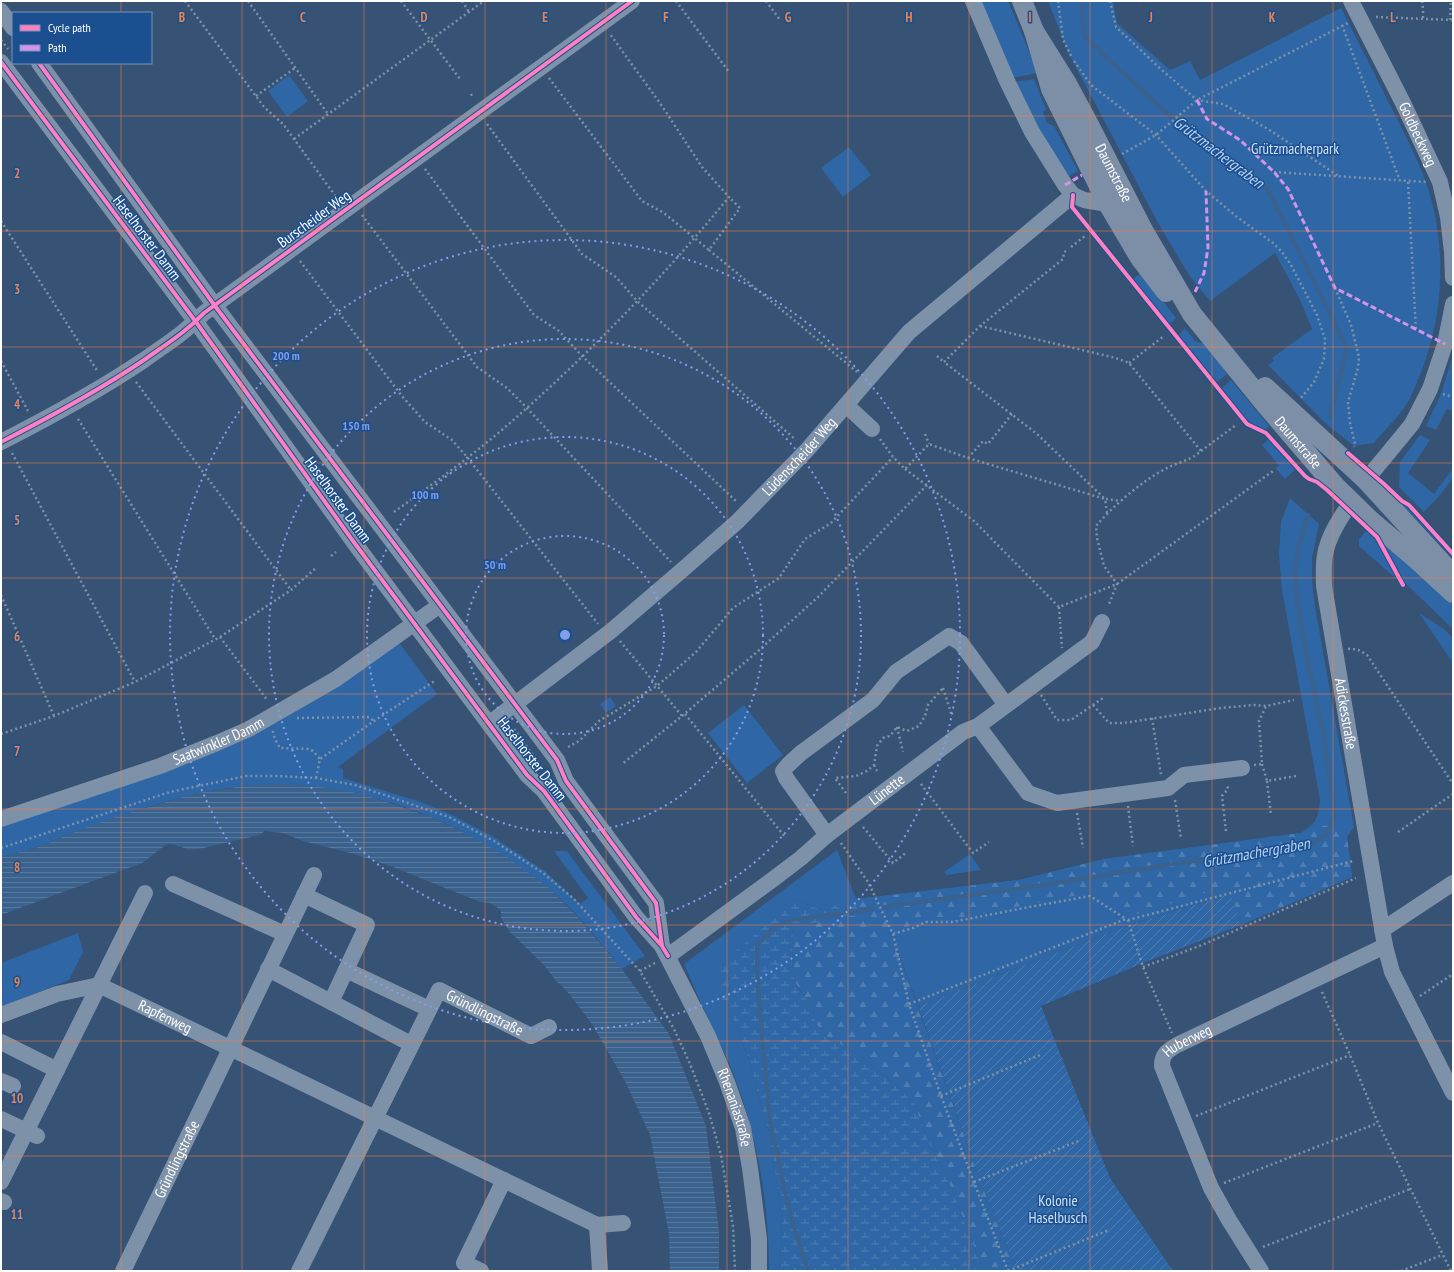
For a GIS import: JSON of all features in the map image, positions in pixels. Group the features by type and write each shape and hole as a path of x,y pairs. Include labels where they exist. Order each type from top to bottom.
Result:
{"main road":[{"name":"Daumstraße","path":"1022,1 1034,32 1051,89 1108,204 1140,258 1166,292 1192,314"},
{"name":"Daumstraße","path":"1034,32 1088,121 1142,230 1192,314 1323,474 1369,519 1453,593"},
{"name":"Daumstraße","path":"1217,344 1252,374 1366,480 1453,575"},
{"path":"1351,502 1366,480"}],"street":[{"name":"Burscheider Weg","path":"7,448 53,416 94,392 174,339 196,322 204,313 632,1"},
{"path":"973,1 1007,81 1032,132 1065,185 1073,195"},
{"name":"Goldbeckweg","path":"1351,1 1403,102 1447,182 1448,218 1453,278"},
{"path":"1,12 12,27"},
{"name":"Haselhorster Damm","path":"1,62 196,322 353,541 527,774 544,791 636,917 665,951"},
{"name":"Haselhorster Damm","path":"39,64 215,306 556,760 566,781 656,903 665,951"},
{"name":"Daumstraße","path":"1073,195 1084,200 1108,204"},
{"name":"Lüdenscheider Weg","path":"514,705 609,633 747,512 807,450 909,332 1073,195"},
{"path":"1366,480 1412,424 1430,389 1445,344 1453,304"},
{"path":"846,405 872,429"},
{"name":"Adickesstraße","path":"1351,502 1327,546 1324,555 1324,586 1382,930 1392,972 1453,1093"},
{"path":"414,622 440,605"},
{"name":"Saatwinkler Damm","path":"1,819 160,766 217,744 243,732 336,679 414,622"},
{"name":"Lünette","path":"665,951 790,867 826,835 963,732 978,726 1092,642 1102,622"},
{"path":"826,835 786,778 783,771 801,753 873,700 896,672 949,636 961,643 1006,705"},
{"name":"Haselhorster Damm","path":"490,724 514,705"},
{"path":"978,726 1028,793 1057,803 1126,794 1168,786 1184,775 1242,768"},
{"name":"Gründlingstraße","path":"123,1271 314,875"},
{"path":"1382,930 1453,883"},
{"path":"173,884 285,934"},
{"path":"4,1184 21,1155 57,1070 145,893"},
{"path":"304,895 367,925 330,1002"},
{"name":"Huberweg","path":"1261,1271 1211,1188 1162,1066 1164,1055 1168,1050 1177,1045 1385,946"},
{"name":"Rhenaniastraße","path":"665,951 708,1036 727,1082 742,1128 750,1168 759,1239 759,1271"},
{"path":"268,969 411,1044"},
{"name":"Gründlingstraße","path":"346,970 429,1009"},
{"path":"1,1015 57,994 99,985"},
{"name":"Rapfenweg","path":"99,985 231,1049"},
{"name":"Gründlingstraße","path":"299,1271 439,990 531,1036 549,1026"},
{"path":"1,1042 57,1070"},
{"path":"231,1049 597,1225 623,1223"},
{"path":"1,1119 31,1134"},
{"path":"481,1271 464,1263 504,1180"},
{"path":"597,1225 600,1271"}],"path":[{"path":"186,1 264,107 283,124 337,198"},
{"path":"248,1 328,114"},
{"path":"401,1 460,78"},
{"path":"462,1 469,12"},
{"path":"294,139 484,1"},
{"path":"676,1 729,72"},
{"path":"766,1 780,20"},
{"path":"1058,1 1063,39 1071,57 1090,85 1156,135 1206,191 1237,217 1273,243 1282,252 1291,265 1317,315 1325,339 1324,359 1314,382 1297,402"},
{"path":"1110,1 1116,27 1164,72 1197,100 1223,104 1268,129 1340,177"},
{"path":"1422,1 1424,9 1423,18"},
{"path":"1117,156 1156,135 1197,100 1359,17 1451,20 1451,1"},
{"path":"1342,25 1400,181"},
{"path":"610,34 662,106 702,167 740,208 709,250"},
{"path":"256,96 296,68"},
{"path":"549,78 642,201 664,213 868,381"},
{"path":"471,94 473,98"},
{"path":"487,124 582,254 616,277 637,301 807,450"},
{"path":"425,169 534,314 559,331 582,356 747,512"},
{"path":"1274,172 1408,182 1447,182"},
{"path":"1408,182 1416,331"},
{"path":"394,512 467,457 527,408 637,301 695,239 729,197"},
{"path":"362,215 477,367 507,388 527,408 680,572"},
{"path":"1,221 98,372"},
{"path":"1071,247 1085,236"},
{"path":"944,362 980,326 1063,259 1064,252 1066,251"},
{"path":"300,261 401,395 425,422 452,440 467,457 609,633 683,715 786,838"},
{"path":"1336,288 1351,325 1359,357 1358,368 1348,402 1350,423 1355,444"},
{"path":"980,326 1116,358 1129,363 1201,451"},
{"path":"1129,363 1164,336"},
{"path":"936,356 1037,434 1106,499 1107,513"},
{"path":"1,361 28,411"},
{"path":"136,382 291,590"},
{"path":"968,458 983,441 988,444 1012,414"},
{"path":"78,419 215,639"},
{"path":"1117,584 1104,566 1097,538 1096,526 1107,513 1121,501 1163,470 1177,463 1194,458 1236,425"},
{"path":"872,429 893,457 905,469 974,521 1059,607 1062,649"},
{"path":"925,434 928,444"},
{"path":"928,444 968,458 1106,499 1121,501"},
{"path":"905,469 928,444"},
{"path":"7,448 135,682"},
{"path":"568,748 579,741 599,721 657,686 696,652 733,608 779,578 805,539 831,523 893,457"},
{"path":"1059,607 1117,584 1273,472"},
{"path":"622,764 683,715 757,652 818,597 927,485"},
{"path":"331,556 336,552"},
{"path":"1,734 54,716 135,682 220,637 291,590 317,567"},
{"path":"1109,604 1117,584"},
{"path":"1,595 54,716"},
{"path":"220,637 268,701"},
{"path":"1347,650 1353,649 1361,651 1367,655 1453,784"},
{"path":"316,778 320,759 436,680"},
{"path":"897,727 907,731 919,726 925,716 928,705 943,688 952,716"},
{"path":"1041,695 1057,720 1072,720 1102,698"},
{"path":"1093,705 1109,723 1124,723 1221,708 1254,705 1266,706 1294,700"},
{"path":"1266,706 1259,720 1262,764 1267,781 1271,815"},
{"path":"289,718 369,717 374,721"},
{"path":"1152,718 1180,839"},
{"path":"278,726 273,730 273,737 277,740 280,748 308,749 313,751 320,759"},
{"path":"897,727 904,752"},
{"path":"846,793 835,778 856,776 867,771 874,765 877,746 883,738 890,736 897,727"},
{"path":"1242,768 1262,764"},
{"path":"874,765 878,771"},
{"path":"1225,769 1228,789 1222,796 1226,830"},
{"path":"1,848 170,792 246,776 316,778 355,785 449,817 494,840 543,873 570,895 640,971 674,1029 690,1064 709,1113 721,1155 732,1218 735,1271"},
{"path":"1267,781 1296,776"},
{"path":"921,784 973,853 989,842"},
{"path":"1126,794 1133,846"},
{"path":"1398,832 1453,794"},
{"path":"1075,801 1083,848"},
{"path":"863,827 893,863 907,852"},
{"path":"841,843 868,882 893,934 909,1004 941,1096 1008,1271 1109,1230"},
{"path":"909,1004 1127,920 1353,861"},
{"path":"1143,967 1202,945 1356,878"},
{"path":"893,934 926,922 952,922 1090,896 1127,920 1143,967 1174,1038"},
{"path":"1416,999 1453,974"},
{"path":"1322,992 1378,1123 1451,1271"},
{"path":"941,1096 1040,1055"},
{"path":"1190,1118 1350,1055"},
{"path":"1218,1185 1378,1123"},
{"path":"974,1182 1081,1140"},
{"path":"1262,1247 1410,1189"},
{"path":"1401,1271 1442,1255"}],"green space":[{"path":"981,1 1008,1 1038,73 1012,78"},
{"name":"Grützmacherpark","path":"1048,1 1113,1 1117,23 1170,70 1190,61 1200,80 1341,8 1407,139 1424,177 1435,216 1440,257 1439,298 1436,318 1432,338 1422,370 1409,400 1397,417 1374,443 1354,446 1324,422 1268,365 1274,361 1272,358 1312,329 1300,300 1275,253 1210,301 1189,275 1158,223 1068,52"},
{"path":"289,75 308,101 287,117 268,91"},
{"path":"1034,79 1046,109 1043,112 1047,123 1054,126 1078,171 1066,178 1014,82"},
{"path":"849,147 871,175 843,197 821,168"},
{"path":"1141,273 1176,318 1170,324 1133,279"},
{"path":"1185,328 1196,342 1205,343 1227,374 1216,383 1178,336"},
{"path":"1453,355 1453,411 1447,409 1436,430 1426,426 1441,394"},
{"path":"1231,380 1269,426 1265,430 1248,422 1222,388"},
{"path":"1420,435 1430,440 1408,473 1434,494 1453,468 1453,478 1424,512 1399,487 1400,462"},
{"path":"1269,439 1296,469 1285,479 1275,468 1279,466 1262,445"},
{"path":"1290,498 1319,524 1312,558 1314,601 1354,827 1347,837 1352,877 1241,925 1229,894 1129,925 918,1006 892,935 795,900 765,927 717,989 723,1003 736,1025 748,1057 770,1136 781,1212 782,1235 779,1271 769,1271 767,1221 764,1196 756,1147 750,1123 727,1058 684,964 837,850 856,899 1019,880 1104,859 1301,833 1316,820 1320,800 1282,590 1279,554 1281,522"},
{"path":"1405,505 1453,556 1453,559 1404,506"},
{"path":"1366,531 1377,541 1400,582 1359,546 1359,539"},
{"path":"1381,539 1410,562 1453,605 1453,629 1403,581"},
{"path":"1419,613 1444,629 1453,638 1453,663"},
{"path":"398,641 437,694 338,767 343,769 343,778 421,802 450,814 492,836 546,872 580,904 588,898 554,851 567,851 645,956 622,969 568,905 558,896 538,879 465,833 434,818 402,806 368,796 334,790 299,786 264,785 230,788 196,794 132,812 35,848 1,857 1,825 162,772"},
{"path":"610,697 616,706 606,713 600,704"},
{"path":"744,705 783,755 747,783 708,733"},
{"path":"1313,825 1346,827 1352,877 1241,925 1227,886 1127,917 1094,892 952,919 925,918 892,935 980,1180 1017,1271 984,1271 950,1185 927,1138 914,1103 893,1082 851,1050 826,1036 815,1022 813,1008 796,984 793,972 792,947 794,928 820,922 822,919 858,915 856,899 1019,880 1104,859 1301,833"},
{"path":"970,854 981,870 947,875 944,872"},
{"name":"Kolonie Haselbusch","path":"1230,894 1241,925 1143,963 1041,1006 1110,1178 1173,1271 1017,1271 980,1180 918,1006 1129,925"},
{"path":"856,899 858,915 822,919 820,922 794,928 792,947 793,972 796,985 813,1008 815,1022 826,1036 851,1050 893,1082 914,1103 927,1138 950,1185 984,1271 779,1271 782,1235 781,1212 770,1136 748,1057 736,1025 723,1003 717,989 720,970 731,955 795,900 822,910"},
{"path":"78,933 83,952 69,980 1,1007 1,963"}],"shaded area":[{"path":"276,784 348,791 378,799 431,817 467,834 507,857 547,886 577,916 622,969 669,1034 706,1126 719,1232 719,1271 670,1271 669,1234 650,1135 626,1083 592,1024 566,990 556,981 544,965 510,932 501,918 501,911 492,904 480,902 393,867 354,854 303,841 283,833 265,831 259,835 199,849 189,850 176,845 167,844 142,863 1,915 1,857 33,849 112,818 197,793 243,786"}],"waterway":[{"name":"Grützmachergraben","path":"1081,1 1084,36 1160,107 1267,188 1347,348 1330,416"},
{"name":"Grützmachergraben","path":"884,907 1051,884 1159,866 1311,845 1326,834 1335,817 1324,738 1297,602 1295,574 1298,548 1308,515"},
{"path":"808,1271 790,1214 770,1121 757,978 757,946 774,927 792,920 872,909"}],"marked path":[{"path":"1197,100 1207,119 1240,140 1274,172 1288,189 1335,288 1445,344"},
{"path":"1065,185 1082,175"},
{"path":"1195,292 1204,273 1208,248 1206,191"}],"cycle path":[{"path":"1,442 74,403 167,344 204,313 632,1"},
{"path":"1,62 196,322 353,541 527,775 544,791 636,917 662,946 668,956"},
{"path":"40,64 215,306 557,760 566,781 656,903 662,946"},
{"path":"1073,195 1072,207 1247,424 1266,433 1305,476 1317,482 1327,490 1377,537 1403,585"},
{"path":"1348,453 1402,501 1409,505 1453,554"}]}
